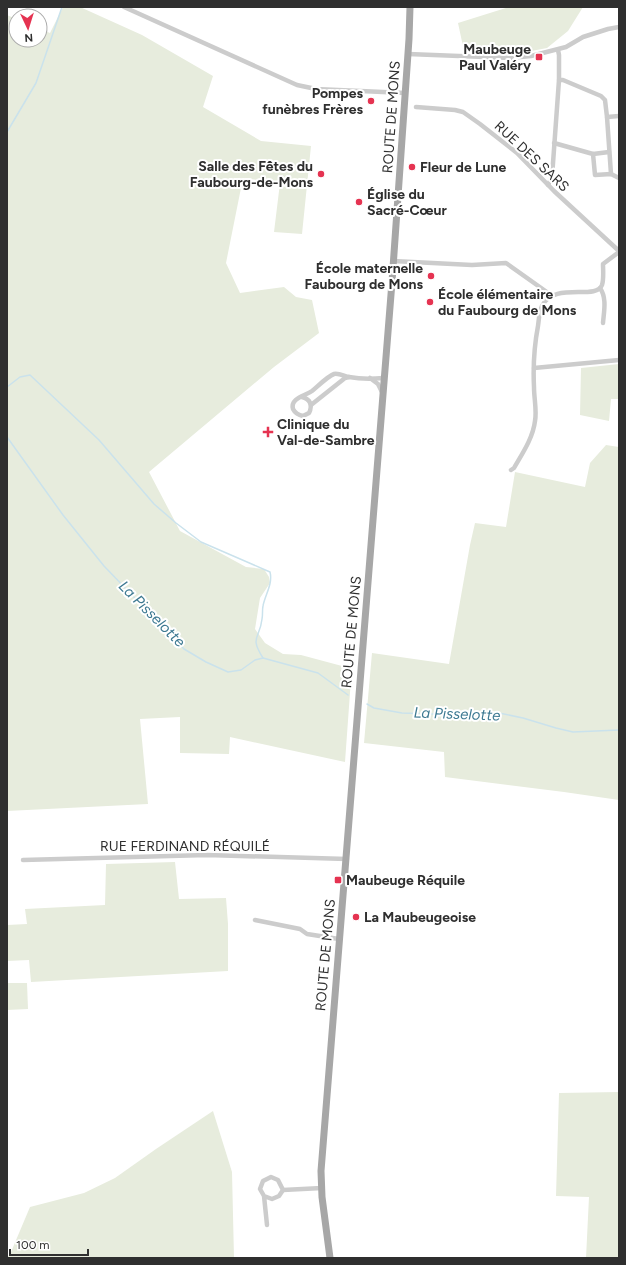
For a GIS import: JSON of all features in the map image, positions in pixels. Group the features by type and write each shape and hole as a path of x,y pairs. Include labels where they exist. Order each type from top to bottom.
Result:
{"main road":[{"name":"ROUTE DE MONS","path":"330,1258 322,1197 321,1171 393,261 410,7"}],"street":[{"path":"124,7 297,85 316,88 405,93"},
{"path":"408,54 510,58 531,56 558,50 583,37 619,27"},
{"path":"548,185 552,177 559,80 558,50"},
{"path":"559,80 563,80 601,96 605,100 611,174"},
{"name":"RUE DES SARS","path":"416,107 464,112 517,153 548,185 619,252"},
{"path":"607,117 619,116"},
{"path":"554,143 593,154 609,152"},
{"path":"593,154 595,175 611,174 619,178"},
{"path":"511,470 514,468 523,452 531,436 535,423 534,353 540,312 551,295 590,292 600,288 602,285 603,264 619,252"},
{"path":"393,261 472,265 506,263 551,295"},
{"path":"600,288 603,292 605,301 602,323"},
{"path":"534,368 619,360"},
{"path":"302,397 311,402 311,409 306,415 303,416 296,413 293,407 295,400 302,397 307,395 332,375 339,374 349,377 383,378"},
{"path":"311,405 345,378 349,377"},
{"path":"370,378 378,384 382,392"},
{"name":"RUE FERDINAND RÉQUILÉ","path":"23,860 207,855 346,859"},
{"path":"254,920 300,929 307,934 339,939"},
{"path":"267,1225 264,1196 260,1189 263,1181 271,1177 278,1180 283,1190"},
{"path":"283,1190 322,1188"},
{"path":"264,1196 272,1199 279,1196 283,1190"}],"shaded area":[{"path":"63,7 80,7 142,35 213,76 203,107 261,141 311,146 302,234 274,232 280,183 243,178 226,263 240,293 284,287 296,297 312,300 319,333 274,367 149,472 180,531 246,567 264,569 269,577 270,583 260,598 255,629 265,643 283,654 301,655 342,666 340,677 351,679 345,762 230,737 229,754 180,753 180,717 140,719 148,804 7,811 7,15 8,48 48,48 48,32 50,33"},
{"path":"509,7 583,7 568,31 547,48 521,53 464,51 458,23"},
{"path":"619,364 619,399 611,399 609,421 580,415 581,368"},
{"path":"606,445 619,447 619,800 445,777 444,752 364,743 372,653 449,664 475,523 506,527 515,472 585,487 590,463"},
{"path":"175,862 179,899 226,898 228,924 228,971 31,982 29,960 7,961 7,925 27,924 25,909 105,905 106,864"},
{"path":"7,983 27,983 28,1009 7,1010"},
{"path":"619,1092 619,1258 586,1258 589,1197 556,1196 559,1093"},
{"path":"213,1111 232,1172 234,1258 7,1258 30,1207 84,1193 115,1178"}],"waterway":[{"name":"La Pisselotte","path":"7,132 36,83 62,7"},
{"path":"7,387 20,377 30,375 99,440 154,504 176,523 201,542 270,572 270,585 264,602 261,626 256,638 259,651 263,658"},
{"name":"La Pisselotte","path":"7,437 63,515 104,566 184,649 206,662 228,672 241,670 255,660 263,658 318,673 348,695"},
{"name":"La Pisselotte","path":"367,704 374,708 402,713 499,713 573,732 619,730"}],"place":[{"name":"Maubeuge Paul Valéry","path":"539,57"},
{"name":"Pompes funèbres Frères","path":"371,101"},
{"name":"Fleur de Lune","path":"412,167"},
{"name":"Salle des Fêtes du Faubourg-de-Mons","path":"321,174"},
{"name":"Église du Sacré-Cœur","path":"359,202"},
{"name":"École maternelle Faubourg de Mons","path":"431,276"},
{"name":"École élémentaire du Faubourg de Mons","path":"430,302"},
{"name":"Clinique du Val-de-Sambre","path":"268,432"},
{"name":"Maubeuge Réquile","path":"338,880"},
{"name":"La Maubeugeoise","path":"356,917"}]}
